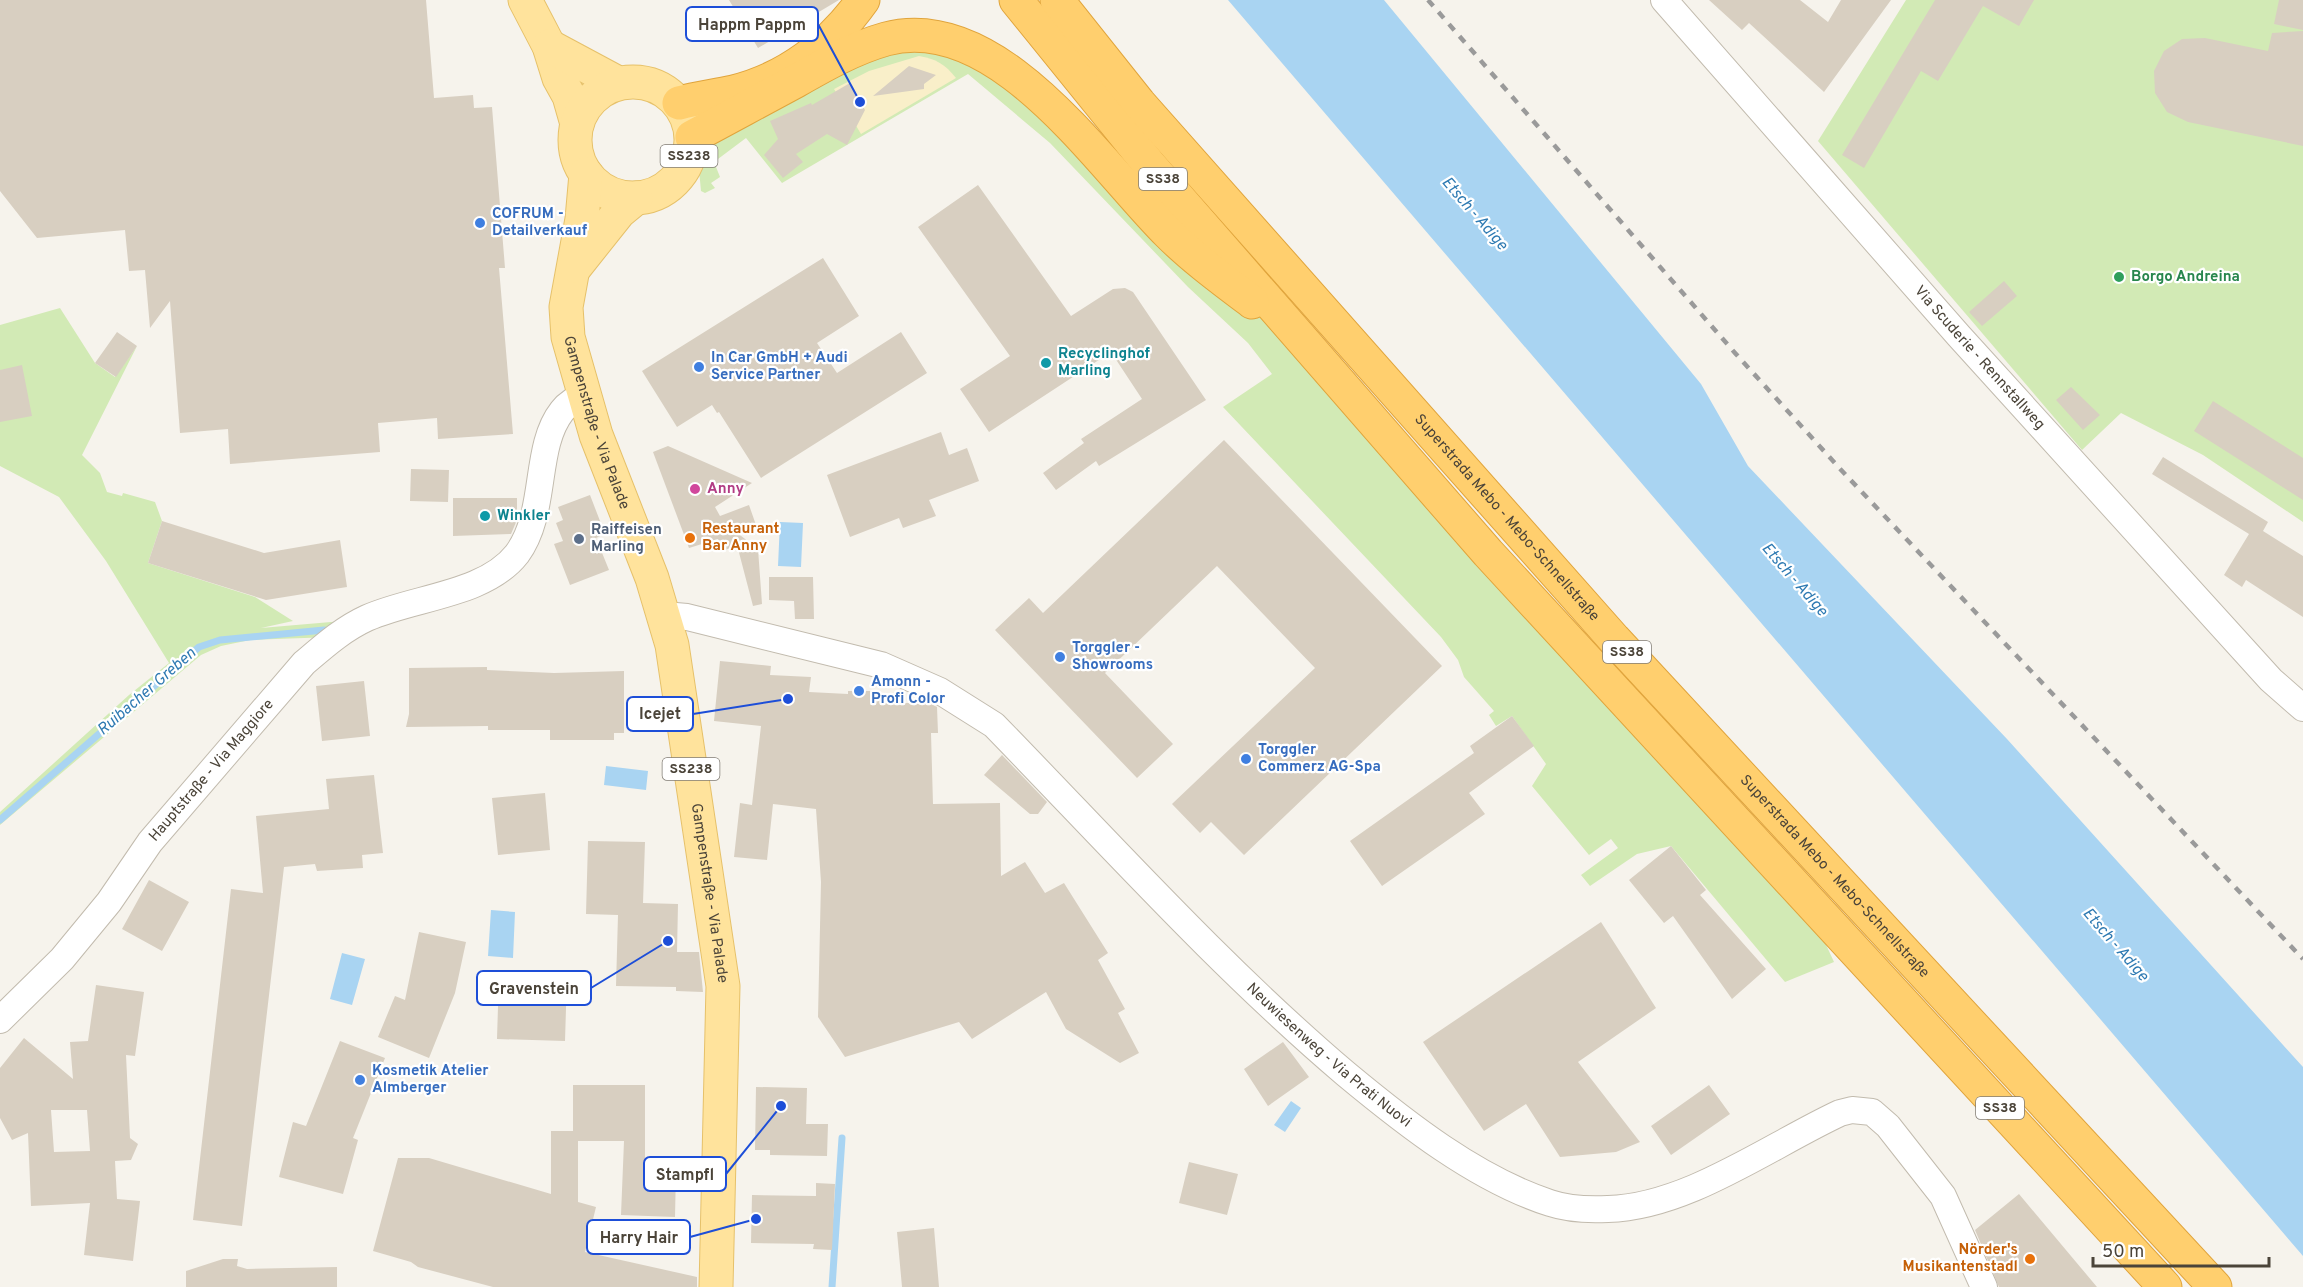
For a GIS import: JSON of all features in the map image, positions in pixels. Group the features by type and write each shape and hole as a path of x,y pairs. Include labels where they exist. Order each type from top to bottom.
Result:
{"highway":[{"path":"679,103 735,92 771,78 801,62 829,41 863,0"},
{"name":"SS38","path":"1016,0 1148,162 1316,352 1488,553 2164,1287"},
{"name":"Superstrada Mebo - Mebo-Schnellstraße","path":"1057,0 1139,103 1614,639 2215,1287"},
{"path":"692,137 833,61 887,39 920,36 960,43 982,52 1022,79 1169,234 1316,352"}],"main road":[{"name":"SS238","path":"525,0 549,46 559,78 569,96 577,124 576,150 586,174"},
{"path":"549,46 618,83"},
{"path":"577,124 592,98 618,83 639,82 654,85 679,103"},
{"name":"SS238","path":"636,198 659,192 671,184 683,171 690,155 692,137 688,119 679,103"},
{"path":"586,174 609,192 636,198"},
{"name":"Gampenstraße - Via Palade","path":"586,174 586,192 575,268 566,307 568,337 584,395 664,615 677,674 723,986 716,1287"},
{"name":"Gampenstraße - Via Palade","path":"575,268 619,212 636,198"}],"street":[{"name":"Via Scuderie - Rennstallweg","path":"1664,0 1967,345 2271,680 2303,708"},
{"name":"Hauptstraße - Via Maggiore","path":"0,1020 62,959 109,902 150,842 304,663 333,637 366,619 400,605 472,585 497,574 516,554 531,531 553,430 560,412 584,395"},
{"name":"Neuwiesenweg - Via Prati Nuovi","path":"664,615 687,617 881,665 940,691 994,724 1268,1007 1381,1103 1419,1132 1523,1193 1553,1204 1583,1208 1609,1209 1666,1200 1840,1113 1852,1110 1872,1112 1888,1126 1943,1196 1984,1287"}],"green space":[{"name":"Borgo Andreina","path":"1906,0 2303,0 2303,522 2203,455 2121,413 2082,450 1818,141"},
{"path":"960,43 1316,352 1822,936 1834,962 1785,982 1671,846 1637,854 1590,886 1581,875 1618,848 1611,839 1589,855 1532,786 1546,764 1512,716 1496,726 1489,715 1494,711 1464,677 1458,660 1441,637 1223,407 1272,374 1248,343 1188,287 1050,143 968,74 782,183 746,138 714,162 720,177 711,183 715,188 705,193 701,191 699,170 704,152 722,137 833,61"},
{"path":"60,308 95,363 115,377 137,346 82,455 100,473 107,492 122,496 123,493 155,502 162,521 148,563 255,597 293,621 261,628 366,619 333,637 250,640 221,646 201,655 0,825 0,812 129,695 169,663 106,561 59,497 0,466 0,325"}],"sand":[{"path":"919,56 940,63 956,78 861,134 834,89 869,71"}],"water":[{"name":"Etsch - Adige","path":"1228,0 1384,0 1701,384 1748,466 2007,739 2303,1067 2303,1256"},
{"path":"780,522 803,523 801,567 778,566"},
{"path":"606,766 648,771 646,790 604,785"},
{"path":"491,910 515,912 513,958 488,956"},
{"path":"342,953 365,959 352,1005 330,999"},
{"path":"1291,1101 1301,1108 1285,1132 1274,1125"}],"building":[{"path":"0,0 426,0 434,98 473,95 474,108 492,107 505,268 499,268 513,434 438,439 437,418 378,423 380,452 230,464 228,429 180,433 170,301 150,328 145,270 129,271 125,230 37,238 0,191"},
{"path":"729,0 839,0 758,48"},
{"path":"1709,0 1800,0 1828,22 1841,0 1891,0 1824,92 1749,23 1742,30"},
{"path":"1935,0 2034,0 2019,26 1983,6 1938,81 1921,71 1864,168 1842,155"},
{"path":"2279,0 2303,0 2303,30 2274,24"},
{"path":"2303,31 2303,146 2188,122 2167,112 2155,93 2154,71 2164,51 2182,39 2205,38 2268,51 2272,33"},
{"path":"909,66 936,75 924,84 924,89 873,96"},
{"path":"850,83 865,110 847,145 827,134 796,154 803,162 783,178 764,155 778,139 770,121 811,103 812,105"},
{"path":"978,185 1071,316 1113,289 1125,288 1133,292 1206,400 1099,466 1096,461 1056,490 1043,473 1084,443 1081,439 1142,399 1111,352 989,432 960,389 1010,356 918,227"},
{"path":"823,258 859,316 817,343 837,373 901,332 927,373 761,478 719,412 717,413 712,405 677,427 642,371"},
{"path":"2004,281 2017,296 1982,326 1969,312"},
{"path":"117,332 137,346 116,377 95,363"},
{"path":"22,365 32,416 0,422 0,370"},
{"path":"2071,387 2100,415 2083,430 2056,400"},
{"path":"2213,401 2303,458 2303,500 2194,431"},
{"path":"941,432 949,455 967,448 979,481 929,500 936,516 903,528 899,518 850,537 827,475"},
{"path":"1224,440 1442,666 1244,855 1211,822 1200,833 1172,804 1315,668 1217,566 1105,673 1173,744 1137,778 995,630 1029,598 1043,613"},
{"path":"668,446 752,483 715,507 720,516 749,505 756,525 736,532 758,549 762,604 753,606 737,545 723,551 718,539 689,548 653,452"},
{"path":"2163,457 2268,522 2263,531 2303,556 2303,617 2246,580 2242,587 2224,575 2249,534 2152,474"},
{"path":"411,469 449,470 448,502 410,501"},
{"name":"Raiffeisen Marling","path":"590,495 605,534 596,538 609,570 570,585 554,544 563,541 556,523 563,520 558,507"},
{"name":"Winkler","path":"453,498 517,498 517,520 511,534 453,536"},
{"path":"162,521 264,553 340,540 347,587 266,600 148,563"},
{"path":"769,577 813,577 814,619 795,619 794,601 769,600"},
{"path":"720,661 771,666 770,675 811,677 809,692 848,694 848,691 873,691 873,697 883,697 883,703 929,703 937,707 938,733 931,733 933,804 1000,803 1001,876 1025,862 1045,893 1064,883 1108,953 1098,960 1125,1009 1118,1013 1139,1053 1120,1063 1066,1029 1046,992 972,1039 959,1022 845,1057 818,1017 821,882 816,809 773,804 767,860 734,857 740,803 752,805 761,726 714,721"},
{"path":"487,667 487,670 554,673 624,671 624,733 614,733 614,740 550,740 550,730 488,730 488,726 406,727 409,714 409,668"},
{"path":"364,681 370,736 322,741 316,686"},
{"path":"1512,716 1534,746 1469,793 1485,814 1382,886 1350,841 1474,753 1470,746"},
{"path":"1002,755 1047,802 1038,814 1030,814 984,775"},
{"path":"374,775 383,853 362,855 363,868 317,871 315,864 284,867 242,1226 193,1220 231,889 263,893 256,816 329,809 326,779"},
{"path":"545,793 550,850 498,855 492,798"},
{"path":"588,841 645,842 643,903 678,904 677,952 699,952 703,992 676,991 676,987 616,986 618,915 586,914"},
{"path":"1671,846 1706,890 1700,895 1766,969 1732,999 1673,916 1664,923 1629,880"},
{"path":"149,880 189,902 162,951 122,929"},
{"path":"1601,922 1656,1008 1578,1062 1640,1142 1616,1152 1560,1157 1526,1104 1484,1131 1423,1042"},
{"path":"419,932 466,942 455,993 429,1058 378,1037 395,996 405,1000"},
{"path":"499,974 567,976 565,1041 497,1039"},
{"path":"96,985 144,992 135,1056 126,1055 130,1138 138,1144 131,1160 115,1161 117,1199 140,1201 133,1261 84,1255 90,1203 31,1206 28,1133 12,1140 0,1118 0,1068 24,1038 73,1079 70,1042 88,1041","holes":["51,1110 87,1110 90,1151 54,1152"]},
{"path":"340,1041 385,1058 353,1138 358,1140 343,1194 279,1177 293,1122 306,1126"},
{"path":"1283,1042 1309,1077 1268,1106 1244,1069"},
{"path":"573,1085 645,1085 645,1168 676,1170 675,1217 621,1215 624,1141 578,1141 578,1202 596,1207 585,1252 697,1277 697,1287 493,1287 418,1267 411,1262 373,1251 398,1158 429,1158 551,1194 551,1131 573,1131"},
{"path":"1709,1085 1730,1114 1671,1155 1651,1126"},
{"path":"756,1087 807,1088 806,1124 828,1124 827,1156 770,1155 770,1150 755,1150"},
{"path":"1189,1162 1238,1174 1227,1215 1179,1203"},
{"path":"816,1183 835,1184 832,1250 813,1249 814,1244 751,1243 752,1195 816,1196"},
{"name":"Nörder's Musikantenstadl","path":"2019,1194 2097,1287 1999,1287 1975,1230"},
{"path":"934,1228 939,1287 902,1287 897,1232"},
{"path":"223,1259 238,1259 237,1266 247,1269 337,1267 337,1287 186,1287 186,1271"}],"waterway":[{"name":"Ruibacher Greben","path":"0,820 199,647 220,640 324,630"},
{"path":"832,1287 842,1138"}],"railway":[{"path":"1428,0 1735,353 1843,472 2303,959"}],"place":[{"name":"Happm Pappm","path":"860,102"},
{"name":"COFRUM - Detailverkauf","path":"480,223"},
{"name":"Borgo Andreina","path":"2119,277"},
{"name":"Recyclinghof Marling","path":"1046,363"},
{"name":"In Car GmbH + Audi Service Partner","path":"699,367"},
{"name":"Anny","path":"695,489"},
{"name":"Winkler","path":"485,516"},
{"name":"Restaurant Bar Anny","path":"690,538"},
{"name":"Raiffeisen Marling","path":"579,539"},
{"name":"Torggler - Showrooms","path":"1060,657"},
{"name":"Amonn - Profi Color","path":"859,691"},
{"name":"Icejet","path":"788,699"},
{"name":"Torggler Commerz AG-Spa","path":"1246,759"},
{"name":"Gravenstein","path":"668,941"},
{"name":"Kosmetik Atelier Almberger","path":"360,1080"},
{"name":"Stampfl","path":"781,1106"},
{"name":"Harry Hair","path":"756,1219"},
{"name":"Nörder's Musikantenstadl","path":"2030,1259"}]}
